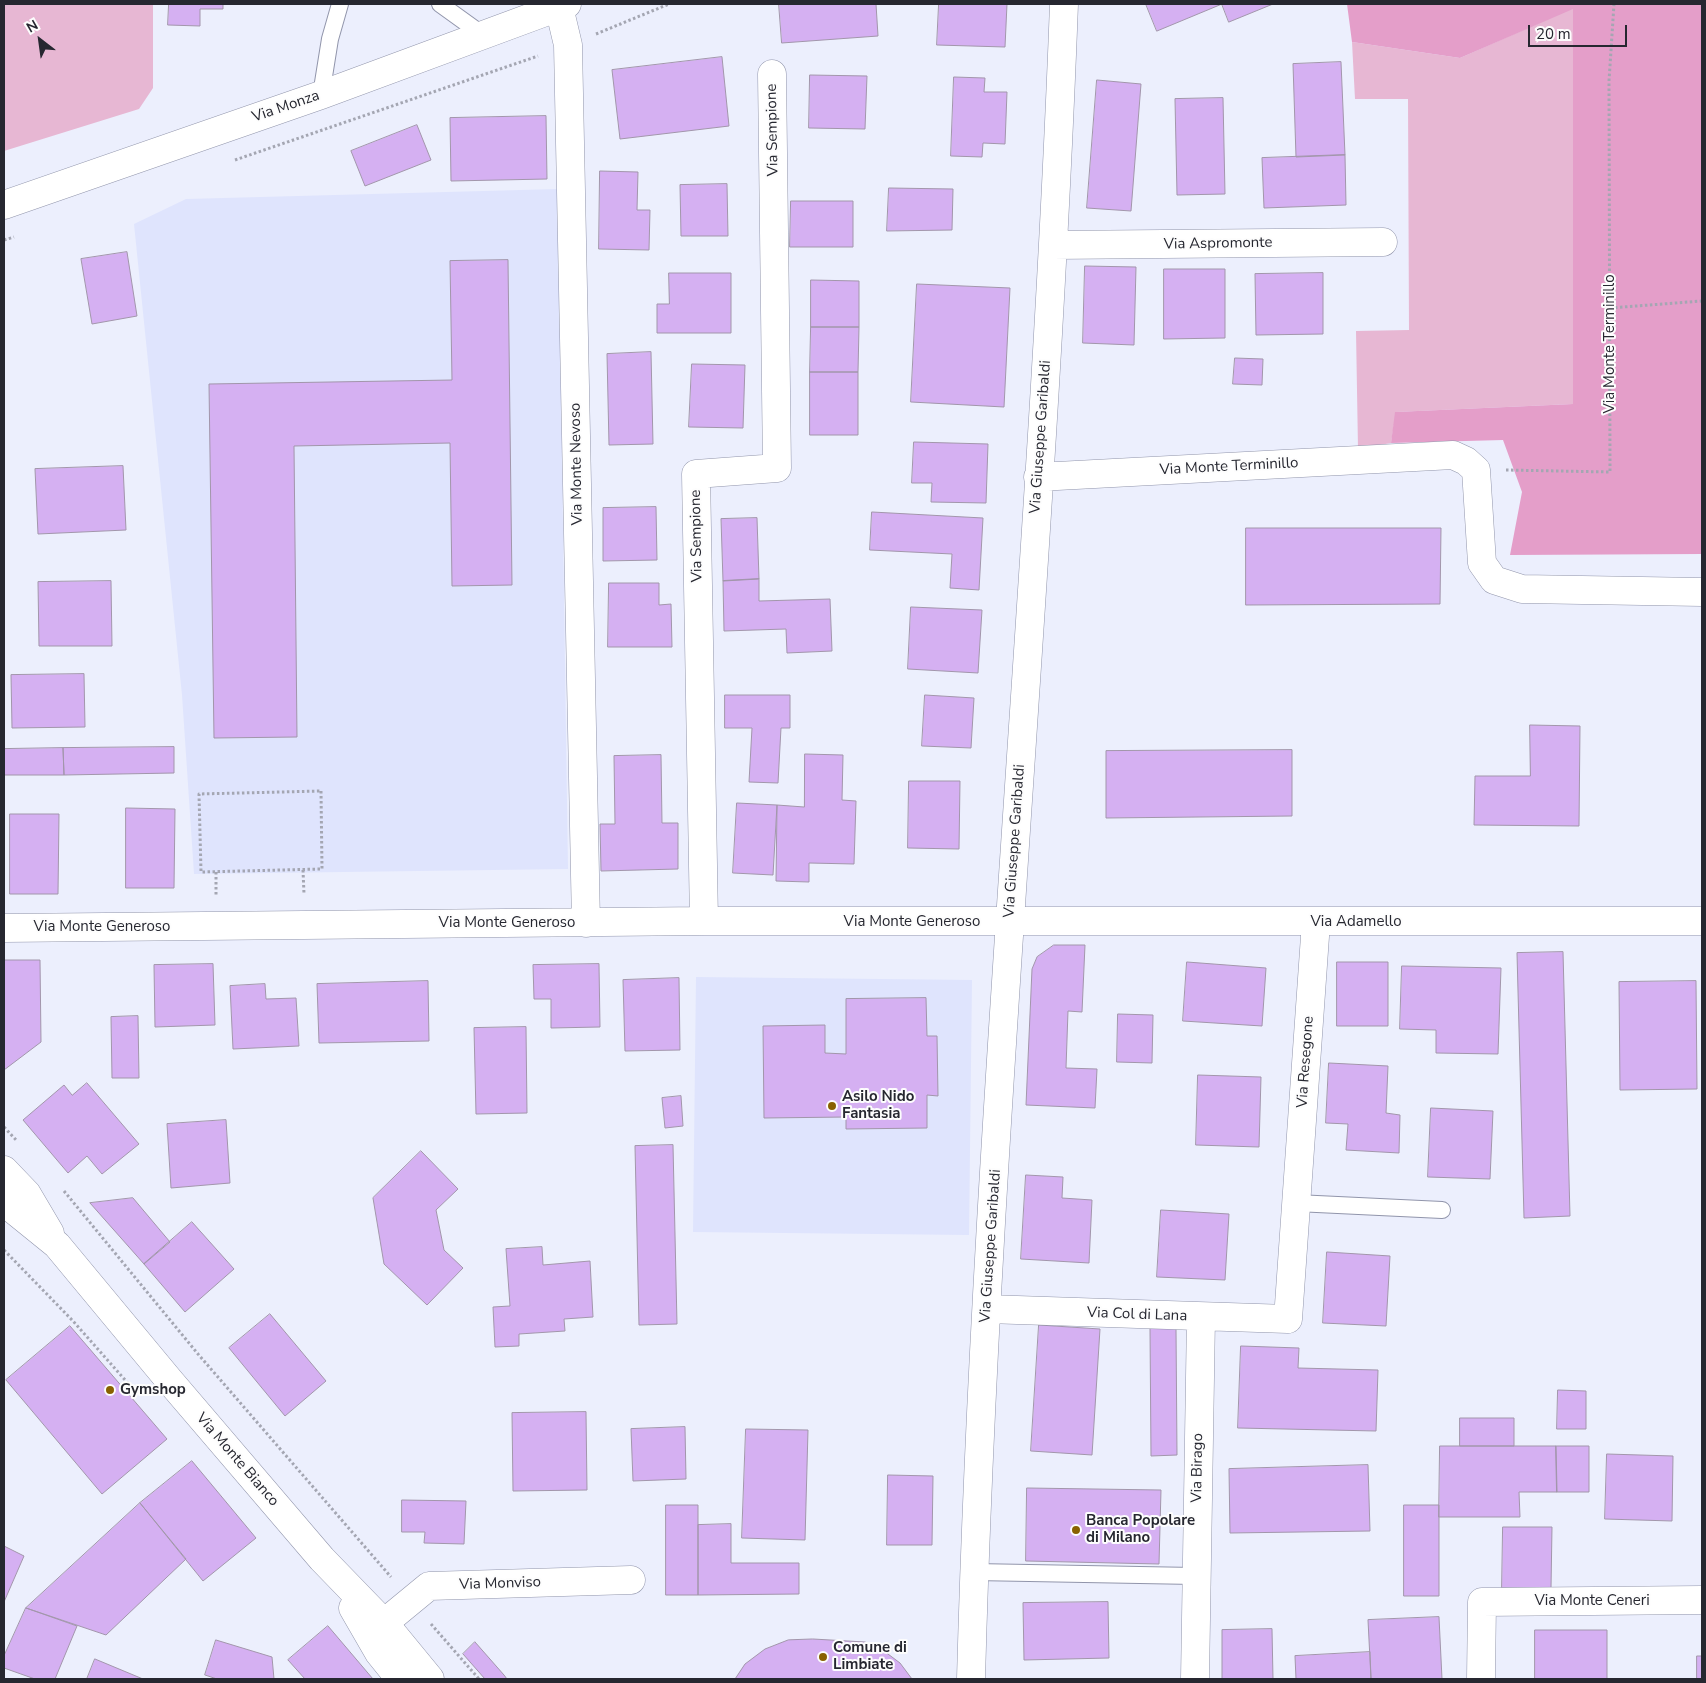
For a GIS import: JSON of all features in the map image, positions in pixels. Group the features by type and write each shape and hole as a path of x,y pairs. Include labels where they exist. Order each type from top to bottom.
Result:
{"street":[{"name":"Via Giuseppe Garibaldi","path":"971,1679 974,1572 987,1309 1053,245 1064,4"},
{"name":"Via Monza","path":"4,205 322,95 563,5"},
{"name":"Via Monte Nevoso","path":"563,5 568,46 586,922"},
{"name":"Via Sempione","path":"704,921 696,474 777,468 772,74"},
{"path":"4,198 42,192"},
{"name":"Via Aspromonte","path":"1053,245 1383,242"},
{"name":"Via Monte Terminillo","path":"1038,477 1453,455 1466,460 1476,470"},
{"path":"1476,470 1482,563 1494,580 1522,589 1702,592"},
{"name":"Via Monte Generoso","path":"4,928 704,921 1010,922"},
{"name":"Via Adamello","path":"1010,922 1702,921"},
{"name":"Via Resegone","path":"1288,1319 1316,922"},
{"name":"Via Monte Bianco","path":"4,1170 28,1194 57,1245 168,1380 322,1558 384,1624 430,1679"},
{"name":"Via Monte Bianco","path":"4,1202 57,1245"},
{"name":"Via Col di Lana","path":"987,1309 1288,1319"},
{"name":"Via Birago","path":"1195,1679 1195,1576 1201,1317"},
{"name":"Via Monte Bianco","path":"322,1558 379,1653 400,1679"},
{"name":"Via Monviso","path":"384,1624 428,1586 631,1580"},
{"name":"Via Monte Ceneri","path":"1481,1679 1482,1602 1702,1600"}],"lane":[{"path":"322,95 330,39 340,4"},
{"path":"440,4 483,35"},
{"path":"1296,1203 1442,1210"},
{"path":"974,1572 1195,1576"}],"path":[{"name":"Via Monte Terminillo","path":"1476,470 1610,472 1609,81 1614,4"},
{"path":"1610,308 1702,301"},
{"path":"320,790 322,869 303,870 200,872 199,794 320,790"},
{"path":"303,870 304,902"},
{"path":"216,872 216,903"},
{"path":"4,1126 22,1147"},
{"path":"60,1187 198,1354 479,1679"}],"shaded area":[{"path":"4,4 153,4 153,88 139,109 4,151"},
{"path":"1347,4 1702,4 1702,554 1510,555 1522,492 1503,440 1391,443 1395,412 1573,404 1573,9 1460,58 1352,42"},
{"path":"1573,8 1573,404 1396,412 1391,443 1358,449 1356,331 1409,330 1408,99 1355,99 1352,42 1460,58"},
{"path":"558,189 568,869 194,874 182,695 134,224 186,199"},
{"name":"Asilo Nido Fantasia","path":"696,977 972,980 969,1235 693,1232"}],"building":[{"path":"169,4 223,4 223,9 200,9 200,26 168,25"},
{"path":"779,4 876,4 878,36 782,43"},
{"path":"939,4 1007,4 1005,47 937,45"},
{"path":"1146,4 1222,4 1157,31"},
{"path":"1222,4 1273,4 1229,22"},
{"path":"722,57 729,126 620,139 612,70"},
{"path":"1341,62 1345,155 1296,157 1293,64"},
{"path":"810,75 867,76 865,129 809,128"},
{"path":"954,77 985,78 984,92 1007,92 1005,144 983,143 982,157 951,156"},
{"path":"1097,80 1141,84 1131,211 1087,208"},
{"path":"1223,98 1225,194 1177,195 1175,99"},
{"path":"546,116 547,179 451,181 450,118"},
{"path":"417,125 431,160 365,186 351,151"},
{"path":"1345,155 1346,205 1264,208 1262,158"},
{"path":"600,171 638,172 637,210 650,210 649,250 599,249"},
{"path":"727,184 728,236 681,236 680,185"},
{"path":"889,188 953,189 952,230 887,231"},
{"path":"791,201 853,201 853,247 790,247"},
{"path":"127,252 137,316 92,324 81,259"},
{"path":"508,260 512,585 452,586 450,443 294,446 297,737 214,738 209,384 452,380 450,261"},
{"path":"1085,266 1136,267 1134,345 1083,343"},
{"path":"1164,269 1225,269 1225,338 1164,339"},
{"path":"669,273 731,273 731,333 657,333 657,304 669,304"},
{"path":"1323,273 1323,334 1256,335 1255,274"},
{"path":"811,280 859,281 859,327 811,327"},
{"path":"917,284 1010,288 1004,407 911,402"},
{"path":"811,327 859,327 858,372 810,372"},
{"path":"651,352 653,444 609,445 607,354"},
{"path":"1235,358 1263,359 1262,385 1233,384"},
{"path":"692,364 745,365 743,428 689,427"},
{"path":"810,372 858,372 858,435 810,435"},
{"path":"914,442 988,444 986,503 931,502 932,483 912,483"},
{"path":"123,466 126,530 38,534 35,469"},
{"path":"656,507 657,560 603,561 603,508"},
{"path":"872,512 983,518 979,590 950,588 952,554 870,550"},
{"path":"757,518 759,579 723,581 721,519"},
{"path":"1246,528 1441,528 1440,604 1246,605"},
{"path":"759,579 759,601 830,599 832,651 787,653 786,629 724,631 723,581"},
{"path":"111,581 112,646 39,646 38,582"},
{"path":"609,583 659,583 659,605 671,604 672,647 608,647"},
{"path":"911,607 982,610 978,673 908,669"},
{"path":"84,674 85,727 12,728 11,675"},
{"path":"725,695 790,695 790,728 781,728 778,783 749,782 752,728 725,728"},
{"path":"925,695 974,698 971,748 922,746"},
{"path":"1530,725 1580,726 1579,826 1474,825 1475,776 1530,776"},
{"path":"174,747 174,773 64,775 63,748"},
{"path":"63,748 64,775 4,775 4,749"},
{"path":"1292,750 1292,816 1106,818 1106,751"},
{"path":"805,754 843,755 842,800 856,801 854,864 809,863 809,882 776,881 777,805 804,807"},
{"path":"661,755 662,823 678,823 678,869 601,871 600,824 615,824 614,756"},
{"path":"909,781 960,781 959,849 908,848"},
{"path":"737,803 777,805 773,875 733,873"},
{"path":"126,808 175,809 174,888 126,888"},
{"path":"10,814 59,814 58,894 10,894"},
{"path":"1054,945 1085,945 1082,1012 1068,1011 1066,1068 1097,1069 1095,1108 1026,1105 1032,969 1037,957"},
{"path":"1563,952 1570,1216 1524,1218 1517,953"},
{"path":"4,960 40,960 41,1042 4,1070"},
{"path":"1187,962 1266,968 1262,1026 1183,1021"},
{"path":"1337,962 1388,962 1388,1026 1337,1026"},
{"path":"213,964 215,1025 155,1027 154,965"},
{"path":"599,964 600,1027 551,1028 551,999 534,999 533,965"},
{"path":"1402,966 1501,968 1498,1054 1436,1053 1436,1030 1400,1029"},
{"path":"679,978 680,1050 625,1051 623,980"},
{"path":"428,981 429,1041 319,1043 317,984"},
{"path":"1696,981 1697,1089 1620,1090 1619,982"},
{"path":"265,984 266,999 296,998 299,1046 233,1049 230,986"},
{"path":"926,998 927,1036 937,1036 938,1096 927,1095 927,1128 846,1129 846,1117 764,1118 763,1026 825,1025 825,1053 846,1054 846,999"},
{"path":"1118,1014 1153,1015 1152,1063 1117,1062"},
{"path":"138,1016 139,1078 112,1078 111,1017"},
{"path":"526,1027 527,1113 476,1114 474,1028"},
{"path":"1329,1063 1388,1066 1386,1113 1400,1115 1399,1153 1346,1150 1348,1124 1326,1123"},
{"path":"1198,1075 1261,1077 1259,1147 1196,1145"},
{"path":"87,1083 139,1144 102,1174 87,1156 68,1173 23,1120 64,1085 72,1095"},
{"path":"681,1096 683,1126 665,1128 662,1098"},
{"path":"1431,1108 1493,1111 1490,1179 1428,1177"},
{"path":"226,1120 230,1183 171,1188 167,1124"},
{"path":"673,1145 677,1324 639,1325 635,1146"},
{"path":"421,1151 458,1189 436,1210 444,1250 463,1268 427,1305 384,1264 373,1198"},
{"path":"1026,1175 1063,1177 1062,1198 1092,1200 1089,1263 1021,1259"},
{"path":"133,1198 170,1242 144,1264 90,1203"},
{"path":"1161,1210 1229,1214 1225,1280 1157,1277"},
{"path":"192,1222 234,1269 185,1312 144,1264"},
{"path":"542,1247 543,1265 590,1261 593,1317 564,1319 565,1331 519,1334 519,1346 495,1347 493,1307 510,1306 506,1249"},
{"path":"1327,1252 1390,1256 1386,1326 1323,1323"},
{"path":"270,1314 326,1381 285,1416 229,1348"},
{"path":"1039,1325 1100,1329 1092,1455 1031,1451"},
{"path":"70,1326 167,1439 102,1494 6,1380"},
{"path":"1176,1327 1177,1455 1151,1456 1150,1328"},
{"path":"1241,1346 1299,1348 1298,1368 1378,1370 1376,1431 1238,1428"},
{"path":"1558,1390 1586,1391 1586,1429 1557,1429"},
{"path":"586,1412 587,1490 513,1491 512,1413"},
{"path":"1460,1418 1514,1418 1514,1446 1460,1446"},
{"path":"685,1427 686,1479 633,1481 631,1429"},
{"path":"746,1429 808,1430 805,1540 742,1538"},
{"path":"1440,1446 1556,1446 1557,1492 1519,1492 1520,1517 1439,1517"},
{"path":"1556,1446 1589,1446 1589,1492 1557,1492"},
{"path":"1607,1454 1673,1456 1672,1521 1605,1519"},
{"path":"192,1461 256,1538 203,1581 140,1503"},
{"path":"1368,1465 1370,1531 1230,1533 1229,1469"},
{"path":"888,1475 933,1476 932,1545 887,1545"},
{"path":"1027,1488 1161,1490 1159,1564 1026,1561"},
{"path":"402,1500 466,1501 464,1544 424,1543 425,1532 402,1532"},
{"path":"140,1503 186,1559 106,1635 26,1608"},
{"path":"666,1505 698,1505 698,1595 666,1595"},
{"path":"1404,1505 1439,1505 1439,1596 1404,1596"},
{"path":"731,1524 731,1563 799,1563 799,1594 698,1595 698,1525"},
{"path":"1503,1527 1552,1527 1551,1588 1502,1588"},
{"path":"4,1546 24,1556 4,1602"},
{"path":"1108,1602 1109,1658 1024,1660 1023,1603"},
{"path":"26,1608 77,1626 55,1679 35,1679 4,1668 4,1656"},
{"path":"1439,1617 1442,1679 1371,1679 1368,1620"},
{"path":"328,1626 373,1679 305,1679 288,1660"},
{"path":"1272,1629 1273,1679 1222,1679 1222,1630"},
{"path":"1535,1630 1607,1630 1607,1679 1535,1679"},
{"name":"Comune di Limbiate","path":"813,1639 865,1642 884,1651 900,1663 912,1679 735,1679 745,1664 765,1649 788,1640"},
{"path":"216,1640 272,1657 274,1679 217,1679 205,1675"},
{"path":"475,1642 507,1679 485,1679 463,1654"},
{"path":"1370,1652 1371,1679 1296,1679 1295,1656"},
{"path":"1697,1656 1702,1656 1702,1679 1697,1679"},
{"path":"95,1659 143,1679 87,1679"}],"place":[{"name":"Asilo Nido Fantasia","path":"832,1106"},
{"name":"Gymshop","path":"110,1390"},
{"name":"Banca Popolare di Milano","path":"1076,1530"},
{"name":"Comune di Limbiate","path":"823,1657"}]}
